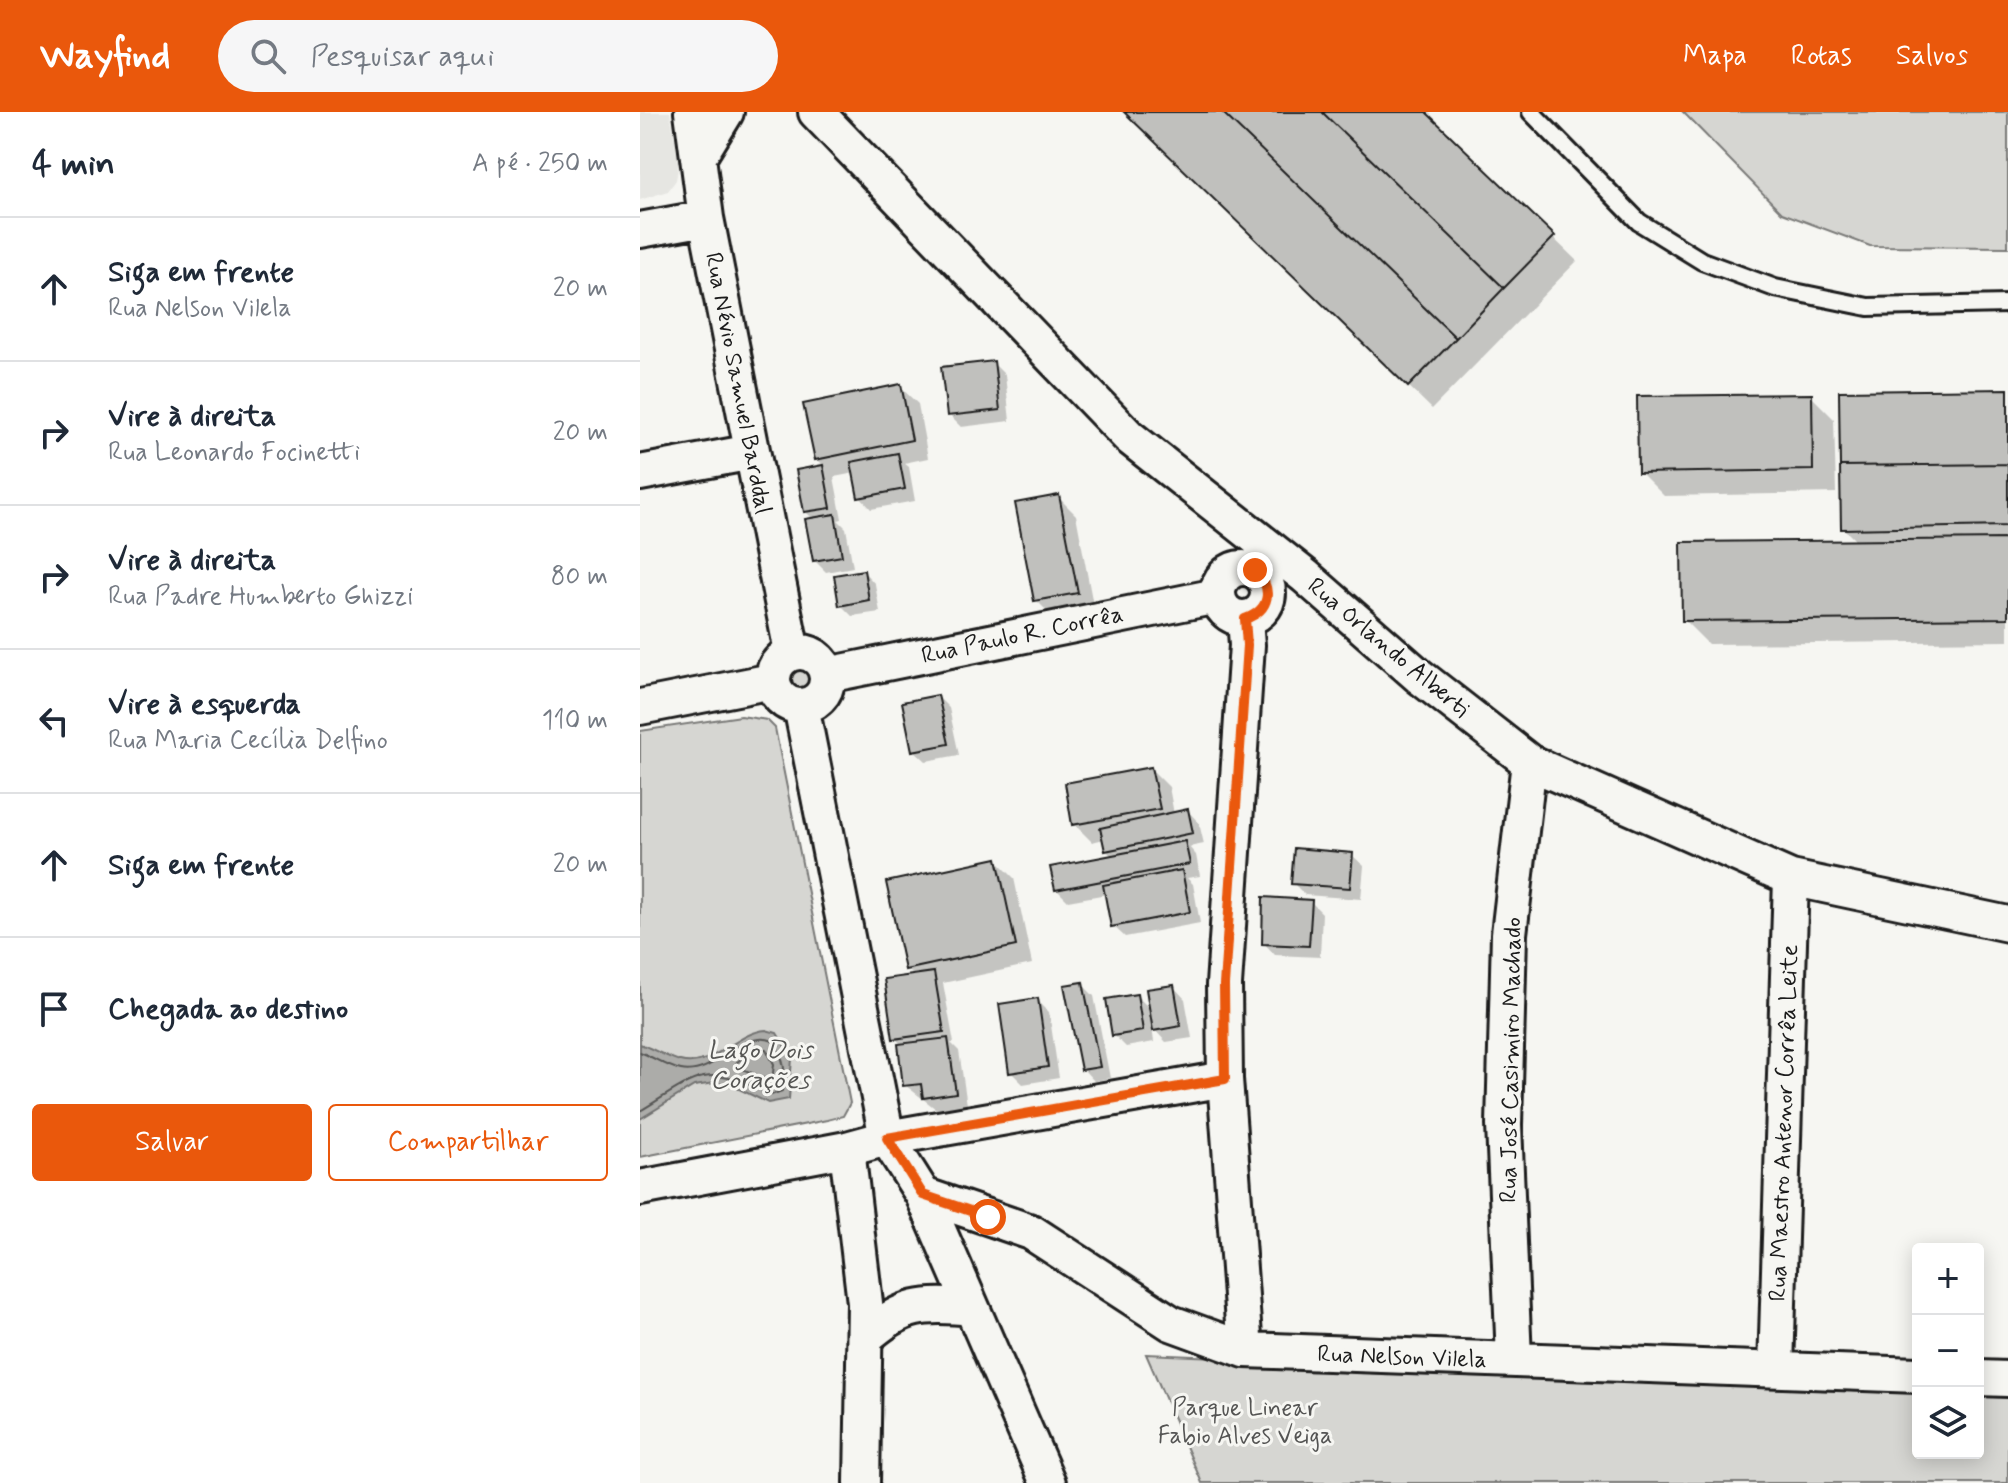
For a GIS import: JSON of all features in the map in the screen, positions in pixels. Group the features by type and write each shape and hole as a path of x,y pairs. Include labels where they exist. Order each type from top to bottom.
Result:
{"street":[{"name":"Rua Névio Samuel Barddal","path":"692,112 706,218 792,652"},
{"path":"698,158 726,112"},
{"name":"Rua Orlando Alberti","path":"816,112 1129,437 1305,576 1419,676 1529,762 1791,878 2008,924"},
{"path":"640,230 706,218"},
{"path":"640,473 752,452"},
{"path":"1242,567 1255,570 1265,580 1269,593 1266,605 1257,614 1245,619 1232,617 1222,608 1217,596 1219,582 1228,571 1242,567"},
{"path":"1265,580 1305,576"},
{"name":"Rua Paulo R. Corrêa","path":"827,675 1217,596"},
{"path":"1245,619 1247,645 1224,985 1225,1079 1245,1350"},
{"path":"792,652 810,653 820,660 827,675 824,692 818,700 801,706 780,698 772,681 779,661 792,652"},
{"path":"640,707 772,681"},
{"path":"801,706 887,1138 923,1195 1048,1483"},
{"name":"Rua José Casimiro Machado","path":"1514,1359 1505,1093 1509,934 1529,762"},
{"name":"Rua Maestro Antenor Corrêa Leite","path":"1776,1369 1791,878"},
{"path":"640,1188 847,1149 887,1138 1225,1079"},
{"path":"847,1149 866,1337 862,1483"},
{"name":"Rua Nelson Vilela","path":"923,1195 1031,1232 1171,1323 1245,1350 1912,1375"},
{"path":"866,1337 891,1315 908,1309 928,1305 972,1308"},
{"path":"1984,1378 2008,1379"}],"lane":[{"path":"1531,112 1639,222 1702,261 1775,288 1868,307 2008,304"}],"shaded area":[{"path":"640,112 670,112 679,163 676,180 668,191 640,200"}],"green space":[{"path":"1683,112 2008,112 2008,247 1870,246 1782,213"},
{"path":"799,657 814,664 821,679 814,694 799,701 784,694 777,679 784,664"},
{"path":"741,716 767,720 775,728 850,1103 843,1116 640,1157 640,731"},
{"name":"Parque Linear Fabio Alves Veiga","path":"1146,1354 1912,1387 1912,1459 1984,1459 1984,1390 2008,1391 2008,1483 1202,1483"}],"water":[{"name":"Lago Dois Corações","path":"766,1030 777,1033 792,1058 789,1099 768,1103 733,1086 715,1083 694,1086 640,1119 640,1044 680,1061 691,1062 713,1056 755,1032"}],"building":[{"path":"1124,112 1222,112 1456,338 1408,387"},
{"path":"1222,112 1322,112 1504,288 1456,338"},
{"path":"1322,112 1426,112 1555,236 1504,288"},
{"path":"994,361 1000,410 947,416 941,367"},
{"path":"901,384 912,440 815,460 803,404"},
{"path":"2008,389 2008,464 1840,466 1839,391"},
{"path":"1812,394 1813,470 1638,473 1637,396"},
{"path":"898,453 905,489 858,498 851,462"},
{"path":"2008,464 2008,526 1841,529 1840,466"},
{"path":"823,465 831,508 804,512 796,470"},
{"path":"1059,495 1078,593 1034,601 1015,503"},
{"path":"835,514 842,556 813,561 805,519"},
{"path":"2008,539 2008,618 1682,621 1681,542"},
{"path":"864,570 869,600 839,606 834,575"},
{"path":"938,695 949,744 912,751 902,702"},
{"path":"1151,767 1160,809 1072,825 1065,783"},
{"path":"1188,809 1193,833 1105,851 1100,828"},
{"path":"1185,841 1190,864 1055,890 1050,867"},
{"path":"1294,848 1353,853 1350,888 1291,884"},
{"path":"997,858 1016,946 905,970 886,882"},
{"path":"1182,870 1190,912 1111,927 1103,885"},
{"path":"1263,897 1312,900 1309,946 1262,944"},
{"path":"934,972 944,1032 893,1039 884,979"},
{"path":"1083,982 1100,1067 1081,1070 1064,985"},
{"path":"1174,985 1181,1026 1153,1031 1146,989"},
{"path":"1137,994 1143,1031 1112,1036 1106,999"},
{"path":"1038,998 1048,1067 1009,1073 999,1004"},
{"path":"948,1038 956,1093 923,1098 921,1084 903,1086 898,1044"}],"route":[{"path":"988,1217 923,1195 887,1138 1225,1079 1224,985 1247,645 1245,619 1257,614 1266,605 1269,593 1265,580 1255,570"}]}
